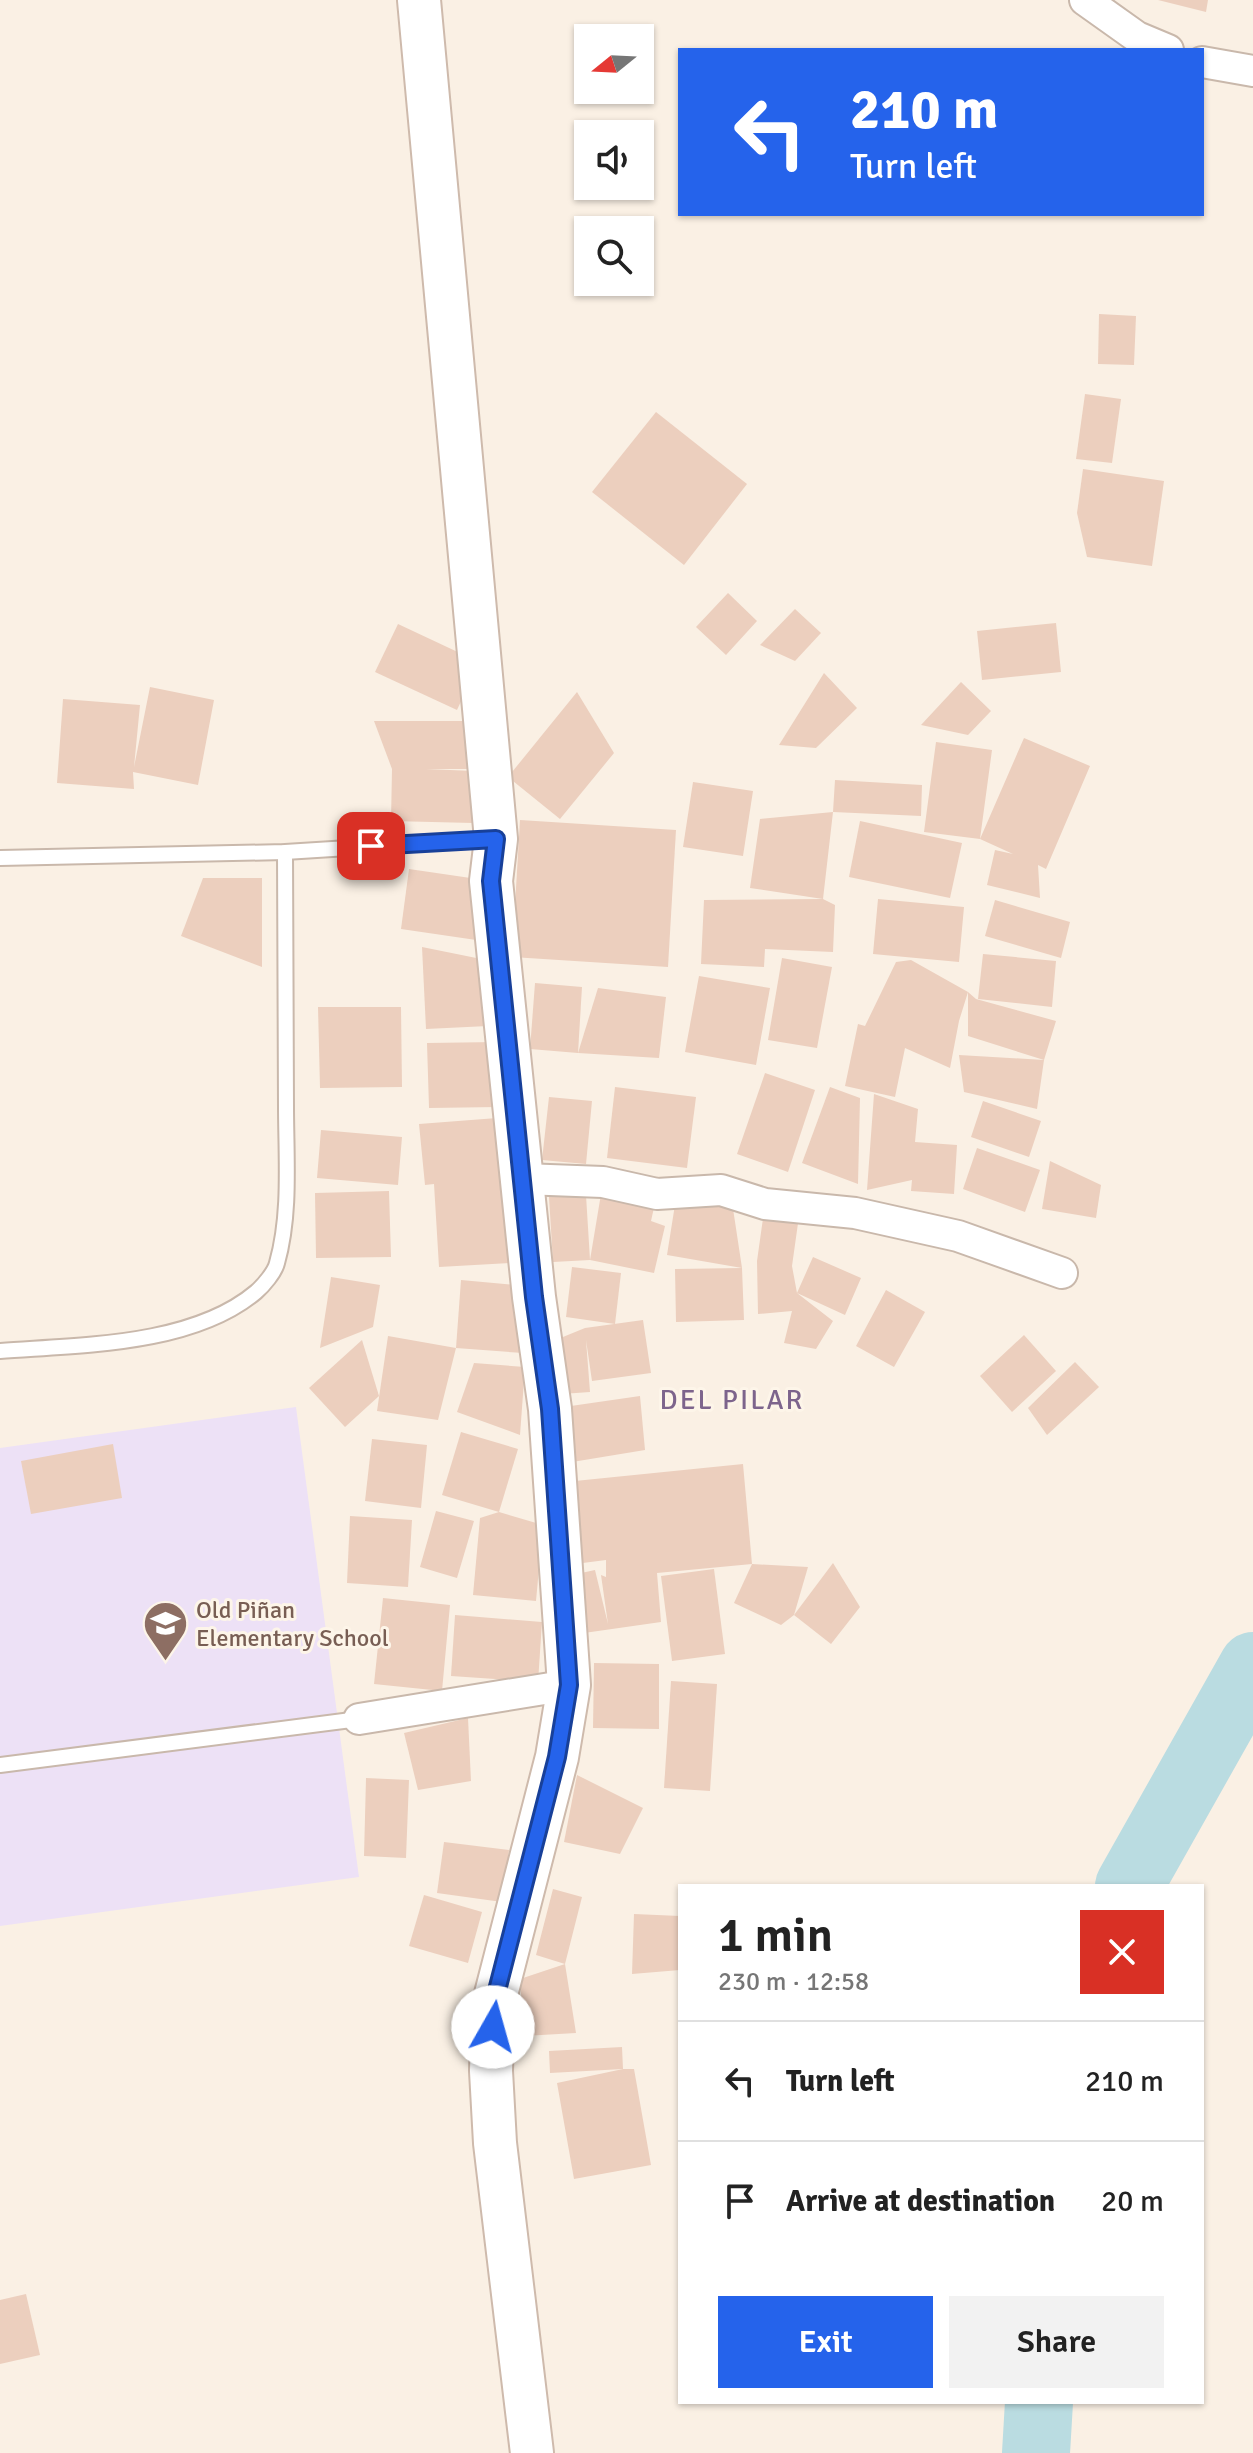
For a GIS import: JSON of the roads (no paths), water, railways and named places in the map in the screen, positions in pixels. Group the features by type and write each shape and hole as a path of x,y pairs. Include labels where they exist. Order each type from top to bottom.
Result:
{"street":[{"path":"419,0 496,839 491,881 534,1297 550,1409 569,1685 557,1757 493,2006 491,2071 495,2143 532,2453"},
{"path":"1085,0 1137,37 1163,48"},
{"path":"1204,62 1253,71"},
{"path":"523,1179 603,1182 657,1194 721,1190 765,1204 855,1213 958,1236 1062,1273"},
{"path":"359,1719 569,1685"}],"lane":[{"path":"0,858 285,852 496,839"},
{"path":"0,1351 119,1342 182,1329 219,1314 257,1292 277,1266 284,1216 286,1142 285,852"},
{"path":"0,1765 359,1719"}],"waterway":[{"path":"1130,1884 1253,1666"},
{"path":"1036,2453 1039,2404"}],"place":[{"name":"Old Piñan Elementary School","path":"165,1663"}],"district":[{"name":"DEL PILAR","path":"732,1400"}]}
